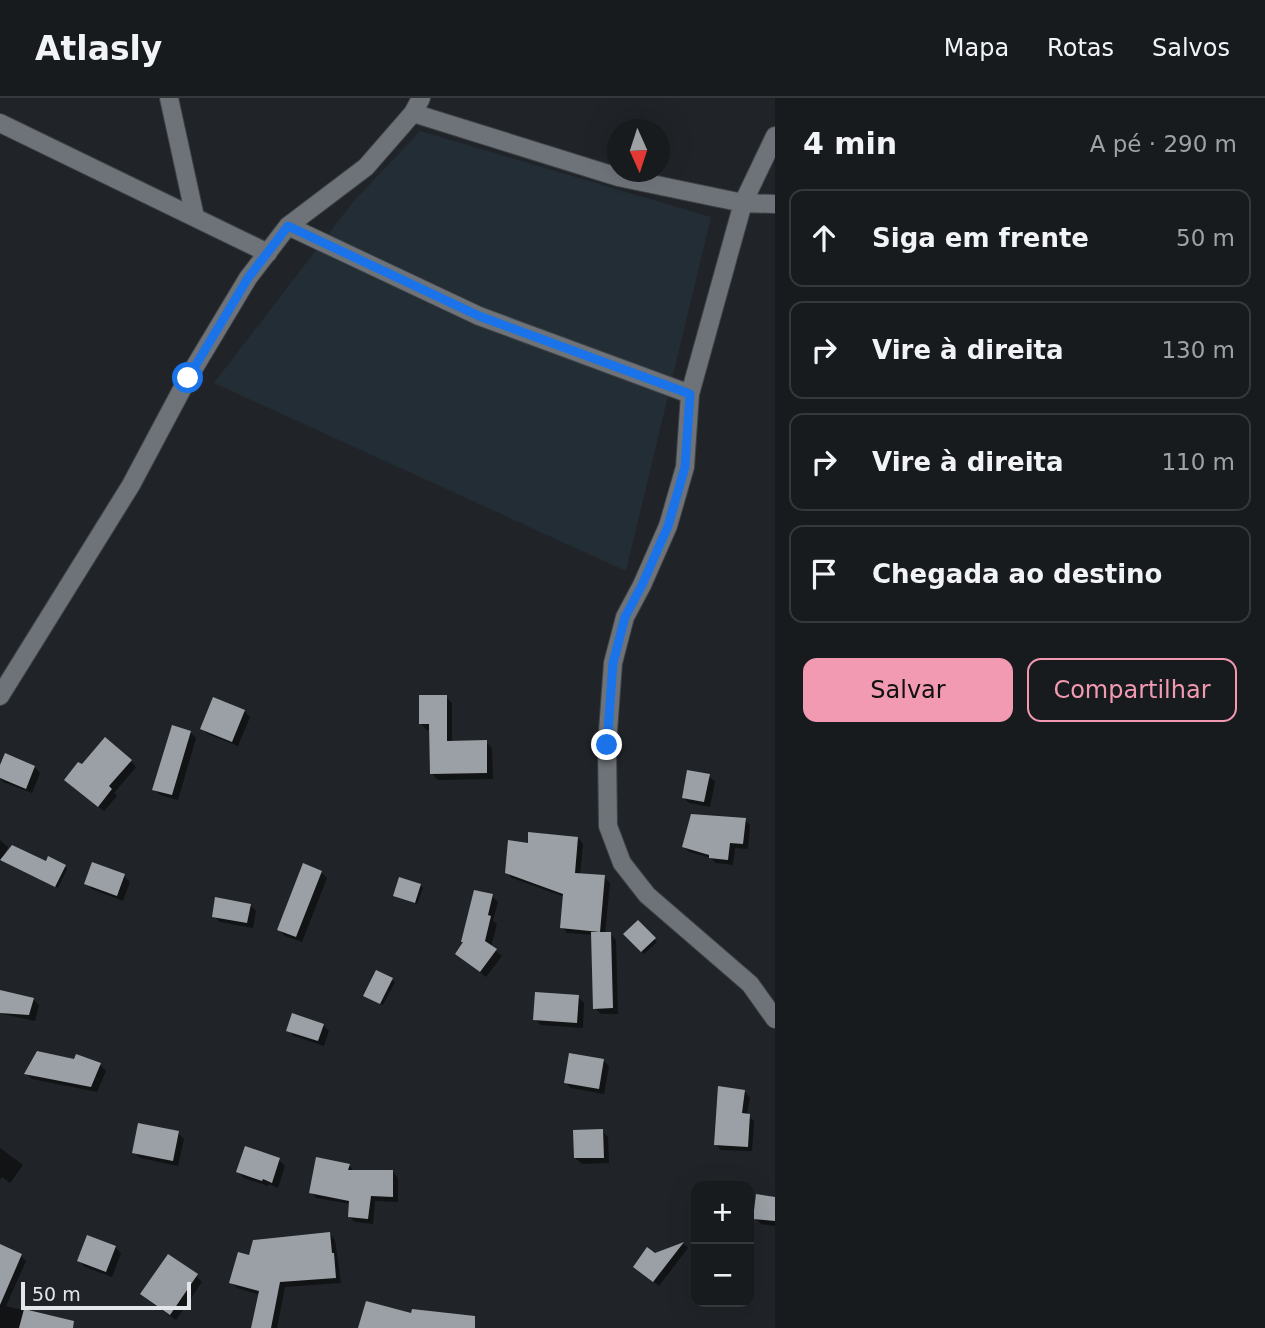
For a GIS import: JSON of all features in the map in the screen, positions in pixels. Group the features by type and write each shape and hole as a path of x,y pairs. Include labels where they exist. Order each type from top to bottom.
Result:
{"street":[{"path":"169,98 194,217"},
{"path":"0,696 131,485 188,378 248,278 288,226 366,167 417,105 618,177 743,203 775,204"},
{"path":"0,123 268,253"},
{"path":"775,136 743,203 690,394 685,467 668,526 625,617 613,663 607,745 608,826 622,863 647,895 750,984 775,1019"},
{"path":"288,226 479,316 690,394"}],"shaded area":[{"path":"420,131 711,217 626,571 214,383 353,202"}],"building":[{"path":"419,695 447,695 447,741 487,740 487,773 430,774 429,724 419,724"},
{"path":"213,697 245,710 232,742 200,729"},
{"path":"172,725 191,731 172,795 152,790"},
{"path":"105,737 132,760 109,786 112,789 98,807 64,780 78,762 82,764"},
{"path":"5,753 35,766 26,789 0,778 0,765"},
{"path":"687,770 710,774 704,802 682,798"},
{"path":"691,814 746,818 743,844 730,843 728,860 709,858 709,855 682,847"},
{"path":"528,832 578,837 575,873 605,875 600,932 560,928 563,894 505,873 508,840 528,843"},
{"path":"12,845 46,861 48,856 66,865 55,887 0,860"},
{"path":"92,862 125,874 117,896 84,884"},
{"path":"303,863 322,871 296,937 277,930"},
{"path":"399,877 421,884 415,903 393,896"},
{"path":"474,890 493,894 485,941 497,949 480,972 455,954 463,942"},
{"path":"215,897 251,904 247,923 212,917"},
{"path":"638,920 656,938 641,952 623,934"},
{"path":"591,932 611,932 613,1008 593,1009"},
{"path":"376,970 393,978 380,1004 363,996"},
{"path":"0,990 34,998 29,1015 0,1013"},
{"path":"535,992 579,995 577,1023 533,1020"},
{"path":"292,1013 324,1024 318,1041 286,1031"},
{"path":"37,1051 74,1059 76,1054 101,1063 91,1087 24,1074"},
{"path":"569,1053 604,1059 599,1089 564,1083"},
{"path":"718,1086 745,1090 742,1113 750,1114 748,1147 714,1145"},
{"path":"138,1123 179,1131 173,1161 132,1153"},
{"path":"603,1129 604,1158 574,1158 573,1130"},
{"path":"245,1146 280,1158 272,1183 236,1172"},
{"path":"316,1157 350,1164 348,1170 393,1170 393,1197 371,1196 368,1219 348,1217 349,1201 309,1193"},
{"path":"756,1194 775,1197 775,1221 754,1219"},
{"path":"330,1232 336,1278 280,1282 271,1328 251,1328 259,1291 229,1283 238,1252 249,1255 253,1240"},
{"path":"87,1235 116,1246 106,1272 77,1261"},
{"path":"684,1242 653,1282 633,1267 647,1247 655,1253"},
{"path":"0,1244 22,1254 0,1305"},
{"path":"168,1254 198,1274 170,1315 140,1294"},
{"path":"366,1301 411,1313 412,1309 475,1316 475,1328 358,1328"},
{"path":"24,1309 74,1321 73,1328 19,1328"}],"route":[{"path":"188,378 248,278 288,226 479,316 690,394 685,467 668,526 625,617 613,663 607,745"}]}
